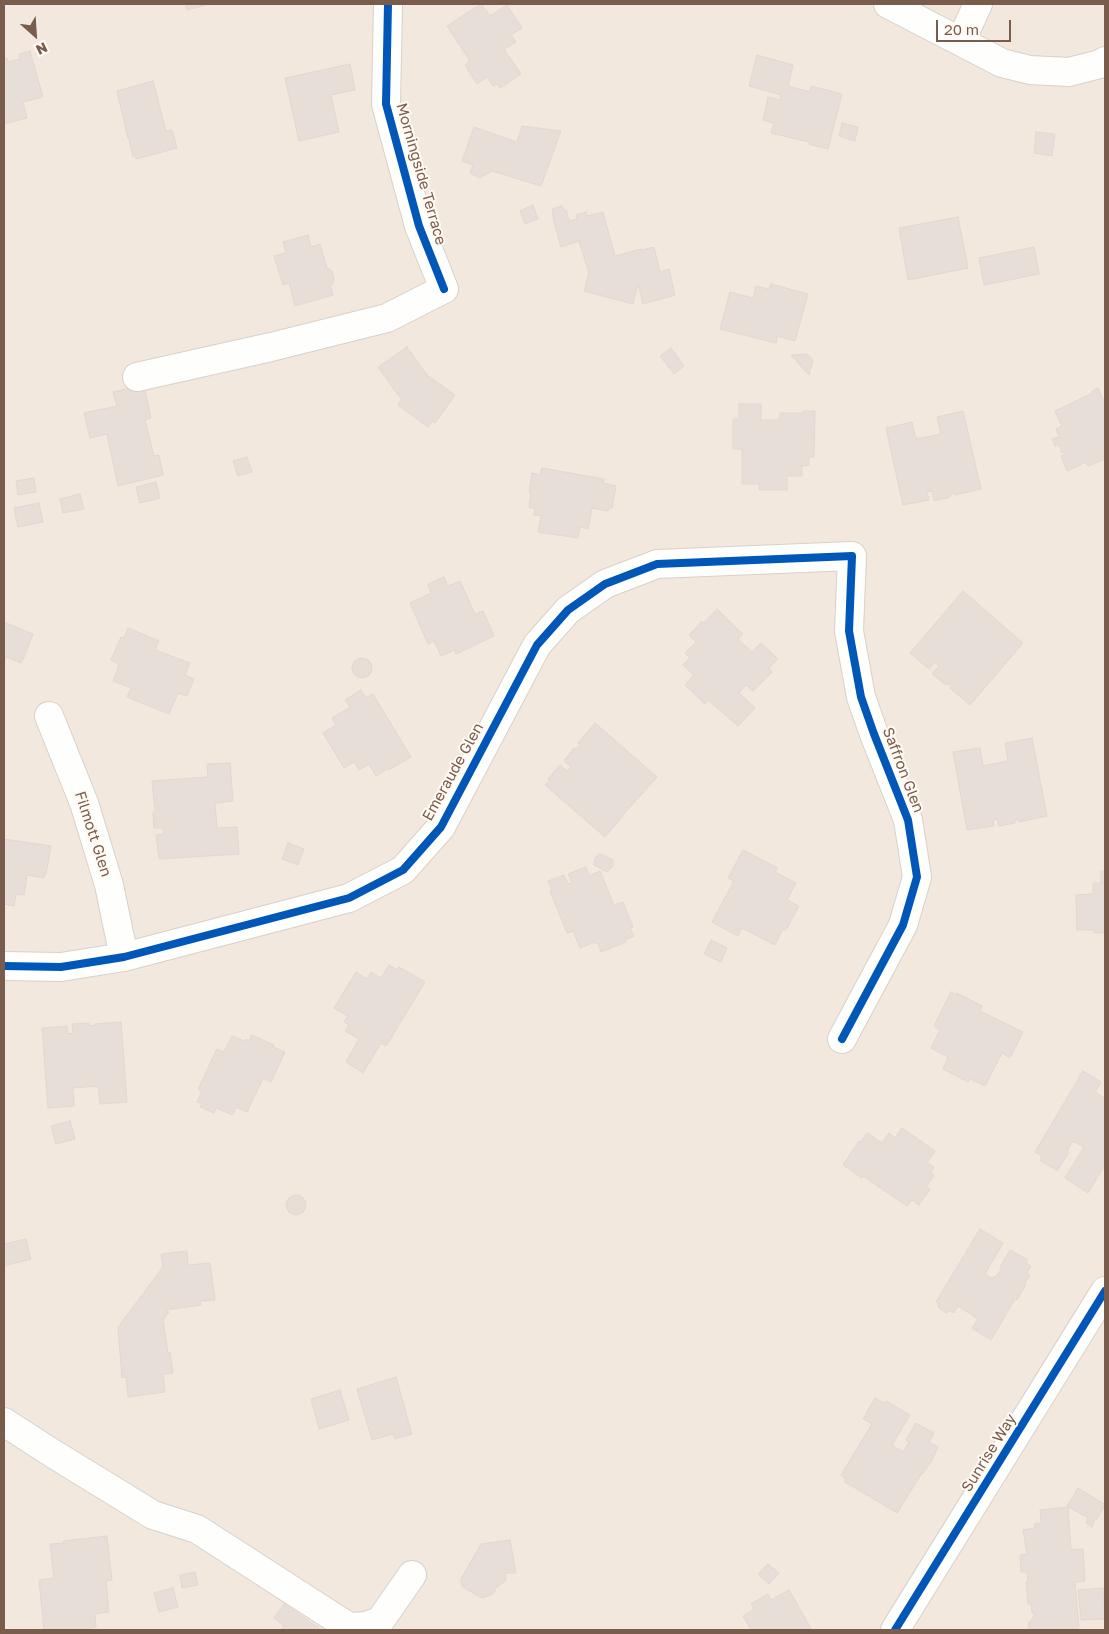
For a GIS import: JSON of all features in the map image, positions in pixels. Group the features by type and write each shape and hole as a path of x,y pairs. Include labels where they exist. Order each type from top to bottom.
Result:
{"street":[{"name":"Morningside Terrace","path":"137,377 271,347 387,318 444,290 419,226 386,104 388,4"},
{"path":"888,4 1002,62 1030,70 1069,72 1100,64 1105,60"},
{"path":"961,42 978,4"},
{"name":"Emeraude Glen","path":"4,966 61,966 124,957 349,898 403,870 441,827 537,644 568,610 605,584 657,564 852,556"},
{"name":"Saffron Glen","path":"842,1039 903,925 917,877 908,820 860,697 849,631 852,556"},
{"name":"Filmott Glen","path":"49,716 87,812 109,885 124,957"},
{"name":"Sunrise Way","path":"895,1630 1105,1291"},
{"path":"4,1422 154,1515 197,1529 349,1627 366,1626 380,1621 412,1575"}],"shaded area":[{"path":"4,4 1105,4 1105,1630 4,1630"}],"building":[{"path":"185,4 205,4 206,5 187,10"},
{"path":"481,4 490,16 507,5 522,28 511,35 516,42 504,49 521,74 500,88 497,84 493,86 487,77 477,84 465,65 470,61 447,26"},
{"path":"30,51 43,97 23,102 27,118 4,124 4,59 7,58 8,62 20,59 19,54"},
{"path":"757,55 793,65 788,86 810,92 811,86 842,94 828,149 809,144 809,142 771,133 774,123 763,120 768,97 780,100 781,95 749,86"},
{"path":"350,64 355,90 331,95 339,132 299,141 285,78"},
{"path":"153,81 166,131 172,130 177,148 136,159 135,156 133,157 117,91"},
{"path":"842,123 858,127 855,141 839,136"},
{"path":"522,126 561,131 541,186 492,171 480,178 470,173 473,165 462,161 474,127 517,142"},
{"path":"1036,132 1055,134 1052,156 1034,153"},
{"path":"533,205 538,219 525,224 520,211"},
{"path":"562,206 566,210 569,221 577,219 576,215 586,212 587,216 603,212 615,256 654,247 660,272 669,269 675,295 643,304 638,284 633,304 584,291 589,273 579,241 561,247 554,222 552,209"},
{"path":"958,217 968,268 908,280 899,228"},
{"path":"308,235 311,247 320,244 327,268 332,271 334,278 333,284 330,286 333,295 295,306 289,283 283,285 274,256 286,253 283,242"},
{"path":"1034,247 1039,274 984,285 979,258"},
{"path":"771,284 808,294 795,341 777,336 776,343 720,329 730,292 753,298 756,286 769,289"},
{"path":"407,347 427,375 455,395 435,423 432,421 428,427 398,405 402,399 378,367"},
{"path":"671,348 684,366 674,374 660,356"},
{"path":"807,354 813,360 809,375 791,355"},
{"path":"144,385 151,418 145,420 154,456 159,455 163,475 118,486 107,434 90,438 84,413 117,406 113,392"},
{"path":"1098,388 1105,403 1105,459 1088,466 1086,462 1067,471 1061,456 1066,453 1065,451 1062,453 1059,444 1055,446 1052,439 1060,438 1056,429 1062,426 1055,411 1093,393 1092,391"},
{"path":"739,404 761,404 761,420 779,420 780,413 815,411 814,457 809,457 809,465 802,466 802,476 787,476 787,490 759,490 759,484 742,484 742,449 733,449 733,419 739,419"},
{"path":"963,411 981,489 955,495 955,493 950,494 950,497 934,501 932,491 927,492 929,500 903,505 886,428 912,422 916,439 941,434 937,417"},
{"path":"247,457 252,472 238,476 233,461"},
{"path":"542,468 604,479 603,483 616,486 612,508 609,508 608,511 592,508 588,529 580,527 578,538 538,532 541,516 534,515 535,509 529,507 531,493 529,492 532,473 540,475"},
{"path":"34,478 36,492 18,495 16,481"},
{"path":"156,482 160,498 140,503 136,487"},
{"path":"80,494 84,509 63,513 60,499"},
{"path":"39,503 43,522 18,527 14,508"},
{"path":"444,577 448,586 460,581 475,614 483,611 494,636 456,654 455,650 441,656 434,641 428,644 410,603 431,593 428,584"},
{"path":"963,591 1023,643 970,705 950,688 951,686 947,683 946,685 932,674 939,666 935,662 929,669 910,653"},
{"path":"717,609 743,634 738,639 752,652 761,643 778,659 769,668 772,672 753,691 746,685 739,693 755,708 738,726 708,700 705,704 685,685 694,675 683,665 690,658 685,653 696,642 689,635"},
{"path":"4,622 33,634 21,663 6,657 4,663"},
{"path":"128,628 159,641 155,650 190,663 185,675 194,679 187,696 178,693 169,714 127,697 131,688 113,681 119,664 111,660 121,637 124,638"},
{"path":"362,658 369,661 372,668 369,675 362,678 355,675 352,668 355,661"},
{"path":"361,690 366,698 373,694 411,757 376,776 369,764 359,770 354,762 344,768 323,733 336,725 332,718 350,707 345,700"},
{"path":"595,723 657,777 605,837 545,785 560,765 567,771 571,767 564,761 574,748 576,749 580,745 578,743"},
{"path":"1032,738 1047,816 1019,822 1019,819 1015,820 1015,823 999,826 997,819 993,820 994,826 967,830 953,752 980,748 983,766 1008,761 1005,743"},
{"path":"230,763 233,801 215,803 217,828 237,827 239,854 159,859 156,835 164,834 163,828 154,828 153,812 155,812 152,781 208,777 207,764"},
{"path":"4,839 51,846 44,878 27,875 24,895 16,894 14,906 4,904"},
{"path":"288,843 304,849 298,865 282,859"},
{"path":"743,850 778,868 775,872 796,883 787,900 799,906 786,930 783,929 775,945 742,928 738,936 712,922 734,881 728,878"},
{"path":"600,854 613,860 613,866 607,872 594,865 595,858"},
{"path":"586,867 589,876 600,871 614,905 623,902 633,927 630,928 634,936 625,940 626,942 601,952 598,943 596,944 595,942 580,948 573,931 567,933 550,891 552,891 548,881 564,875 568,884 572,883 568,874"},
{"path":"1101,871 1105,871 1105,933 1094,933 1094,930 1077,930 1076,895 1093,894 1093,883 1101,883"},
{"path":"711,940 727,948 721,962 704,954"},
{"path":"389,965 398,970 399,967 425,982 386,1046 381,1043 363,1073 346,1062 359,1039 345,1031 349,1025 344,1022 348,1016 334,1008 356,972 367,979 371,972 381,978"},
{"path":"951,992 957,995 957,993 982,1006 980,1011 1023,1032 1010,1058 1002,1053 985,1086 970,1079 968,1082 943,1069 948,1057 931,1048 940,1030 934,1026"},
{"path":"121,1022 127,1102 100,1104 98,1086 73,1088 74,1106 48,1108 42,1028 67,1026 68,1034 73,1033 72,1024 89,1023 89,1026"},
{"path":"252,1035 285,1052 271,1082 263,1078 247,1112 236,1107 233,1115 216,1108 214,1113 200,1107 202,1104 197,1102 202,1091 198,1089 217,1049 224,1052 232,1036 249,1041"},
{"path":"1083,1071 1101,1082 1096,1093 1105,1098 1105,1165 1088,1193 1065,1178 1084,1147 1073,1141 1067,1151 1069,1152 1057,1171 1040,1160 1042,1156 1035,1152"},
{"path":"70,1121 75,1139 56,1144 51,1126"},
{"path":"902,1128 935,1151 927,1163 934,1167 930,1173 934,1175 926,1187 930,1189 919,1205 912,1200 907,1206 863,1176 862,1178 843,1165 859,1141 860,1143 867,1133 882,1143 889,1133 895,1138"},
{"path":"296,1195 303,1198 306,1205 303,1212 296,1215 289,1212 286,1205 289,1198"},
{"path":"980,1229 1003,1243 985,1274 993,1279 994,1276 996,1277 1010,1250 1028,1260 1026,1263 1031,1266 1027,1273 1030,1275 1026,1284 991,1340 972,1328 978,1319 958,1306 954,1313 950,1311 946,1313 939,1308 936,1302"},
{"path":"26,1239 31,1259 4,1266 4,1244"},
{"path":"187,1251 188,1265 210,1263 215,1300 200,1301 201,1305 166,1310 169,1312 163,1320 173,1373 163,1374 165,1392 128,1397 126,1377 122,1378 118,1327 163,1267 161,1254"},
{"path":"396,1377 412,1434 395,1439 393,1434 372,1440 357,1389"},
{"path":"340,1390 349,1420 319,1429 311,1399"},
{"path":"875,1398 885,1404 886,1401 910,1415 892,1445 903,1452 909,1442 906,1440 916,1423 934,1433 929,1442 938,1447 932,1460 897,1513 845,1482 845,1478 841,1475 872,1424 863,1419"},
{"path":"1078,1488 1104,1504 1092,1527 1086,1523 1088,1518 1067,1506"},
{"path":"1068,1507 1071,1550 1083,1549 1085,1581 1075,1582 1079,1628 1069,1630 1029,1630 1028,1623 1034,1617 1034,1613 1032,1613 1031,1604 1028,1604 1027,1572 1021,1572 1020,1555 1027,1554 1023,1530 1035,1528 1034,1524 1041,1523 1040,1510"},
{"path":"107,1536 112,1580 106,1581 109,1612 95,1614 96,1627 90,1628 90,1630 44,1630 39,1580 54,1578 50,1544"},
{"path":"510,1540 516,1573 506,1573 506,1580 496,1588 493,1594 483,1598 463,1587 461,1579 481,1544"},
{"path":"768,1564 779,1573 769,1584 758,1574"},
{"path":"195,1572 198,1585 182,1588 180,1575"},
{"path":"173,1588 178,1607 159,1612 154,1593"},
{"path":"1103,1588 1105,1619 1081,1620 1078,1590"},
{"path":"789,1590 812,1630 751,1630 743,1616 754,1609 751,1604 768,1594 771,1600"},
{"path":"284,1604 319,1628 317,1630 281,1630 284,1626 274,1618"}],"cycle path":[{"path":"388,4 386,104 419,226 444,289"},
{"path":"4,966 61,967 124,957 349,898 403,870 441,827 537,645 568,610 605,584 657,564 852,556 849,631 861,697 908,820 917,877 903,925 842,1039"},
{"path":"895,1630 1105,1291"}]}
